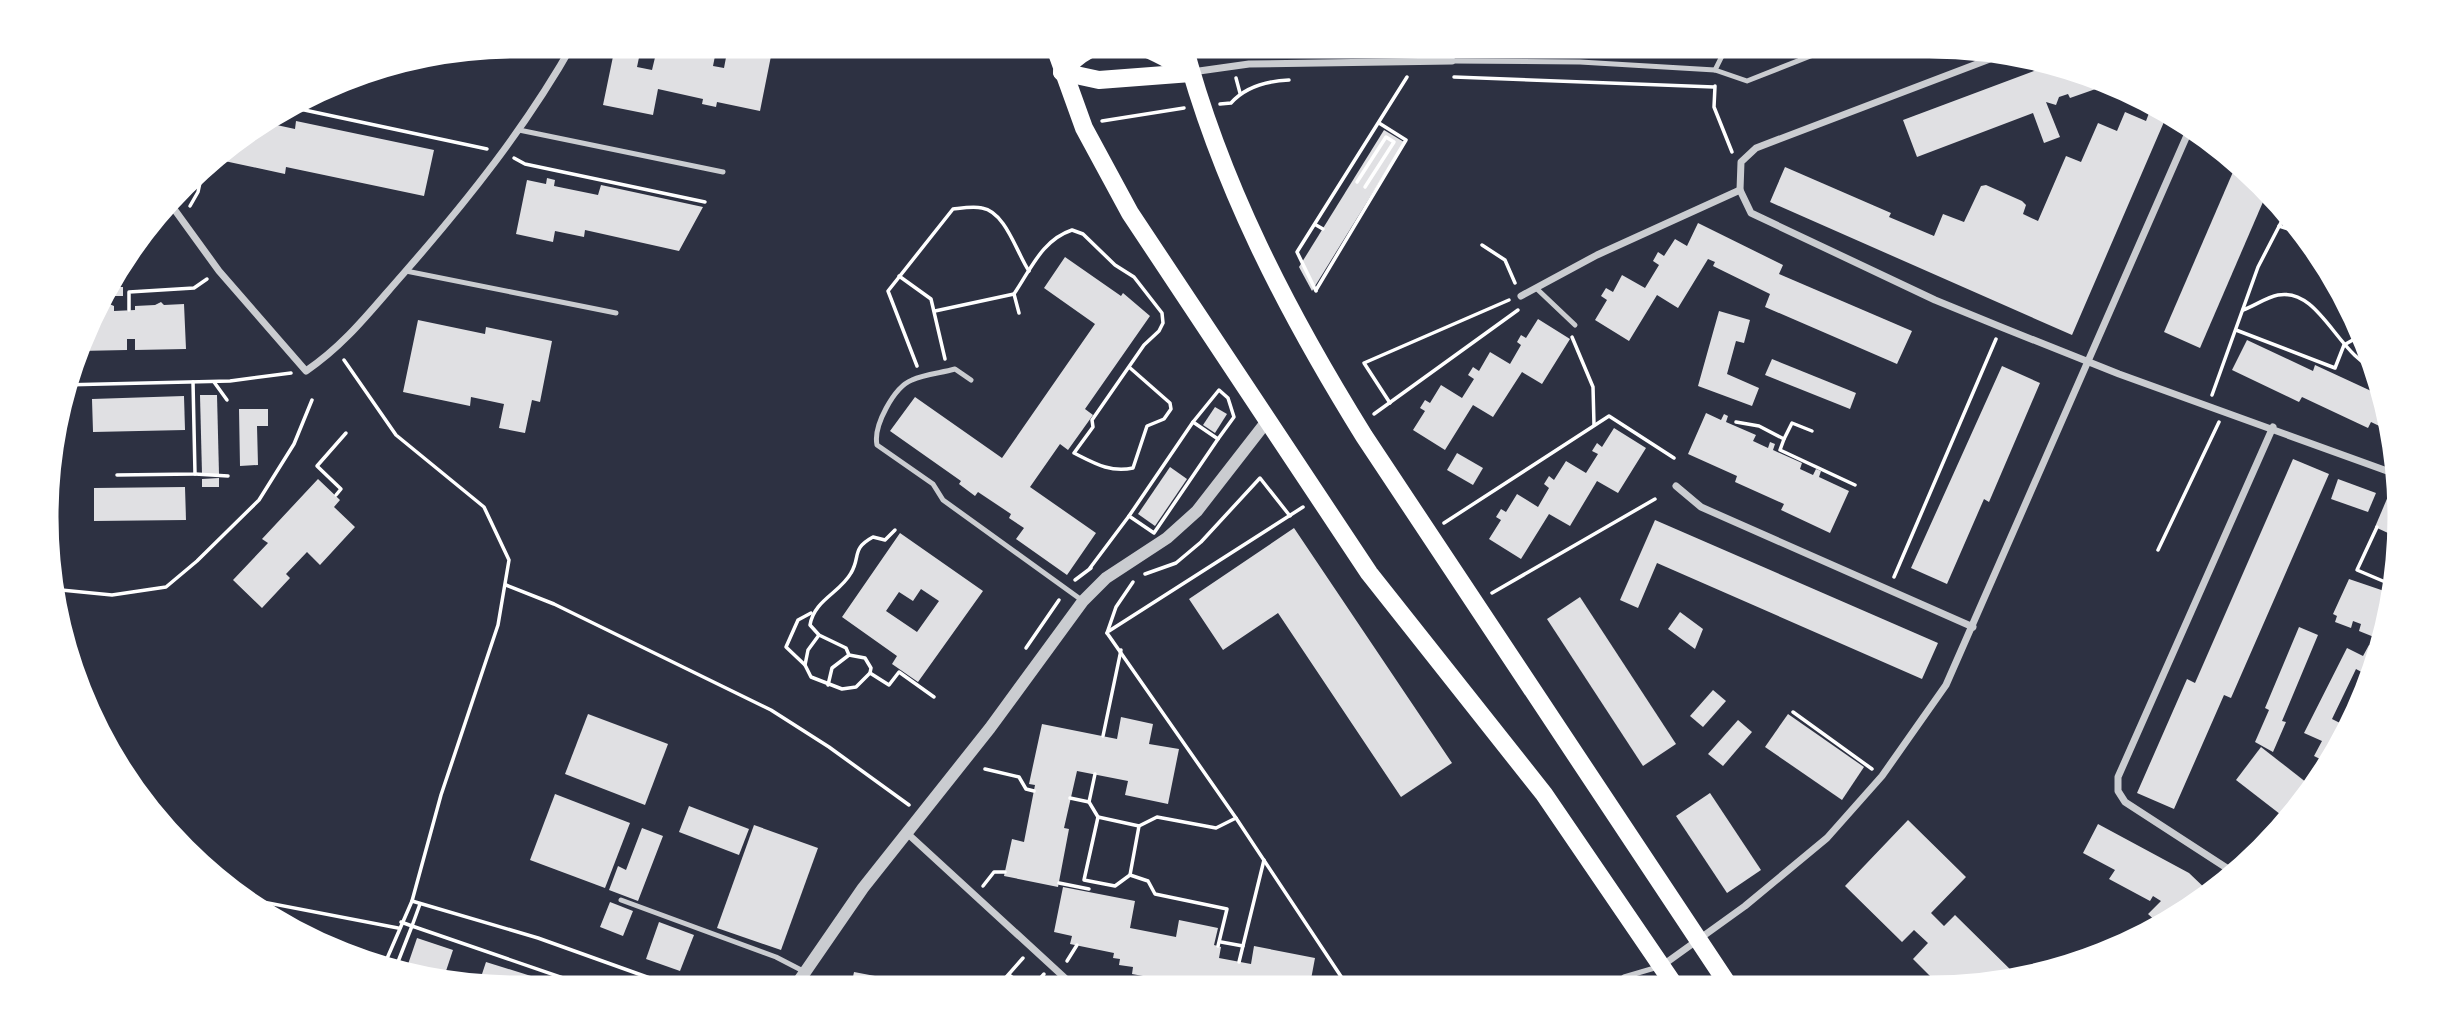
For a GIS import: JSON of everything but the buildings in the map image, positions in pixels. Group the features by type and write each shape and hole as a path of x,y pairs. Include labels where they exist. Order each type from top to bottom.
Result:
{"main road":[{"path":"1057,54 1084,128 1130,213 1317,497 1384,594 1544,794 1671,980"},
{"path":"1062,72 1078,54"},
{"path":"1159,54 1191,72"},
{"path":"1186,54 1201,105 1231,185 1269,268 1358,425 1725,980"},
{"path":"1062,72 1099,80 1191,72"}],"street":[{"path":"173,208 219,271 306,371 337,350 406,271 502,153 566,54"},
{"path":"1991,58 1756,148 1741,162 1740,190 1751,213 1934,300 2088,362 2273,427 2389,472"},
{"path":"1191,72 1249,64 1452,61"},
{"path":"1661,966 1699,941 1827,838 1882,776 1946,685 2188,133"},
{"path":"1521,296 1597,255 1740,190"},
{"path":"800,980 863,888 908,834 1083,601 1106,578 1167,538 1189,519 1267,421"},
{"path":"2229,869 2125,802 2118,791 2118,777 2273,427"},
{"path":"1676,486 1700,507 1973,627"},
{"path":"908,834 1066,979"}],"lane":[{"path":"1715,70 1723,54"},
{"path":"1452,61 1580,62 1715,70 1747,81 1816,54"},
{"path":"519,130 723,172"},
{"path":"406,271 616,313"},
{"path":"1535,288 1575,325"},
{"path":"971,380 955,369 909,381 881,417 875,433 877,445 933,484 943,500 1083,601"},
{"path":"621,900 776,957 805,972"},
{"path":"1620,980 1661,966"}],"path":[{"path":"1715,70 1714,107 1729,148 1741,162"},
{"path":"1378,123 1406,140 1316,291 1297,252 1408,74 1396,75"},
{"path":"1447,76 1714,87"},
{"path":"1084,128 1103,121 1201,105 1231,103 1240,93 1251,87 1296,79"},
{"path":"299,109 502,153 526,164 705,202"},
{"path":"1357,182 1386,137 1394,142 1365,187"},
{"path":"182,220 198,192 201,180"},
{"path":"922,377 888,291 953,209 984,208 991,212 1016,241 1029,271"},
{"path":"2209,405 2258,267 2283,219"},
{"path":"1316,225 1323,229"},
{"path":"2279,226 2292,230"},
{"path":"936,311 1014,294 1046,245 1057,236 1072,230 1083,234 1115,265 1134,277 1162,313 1163,323 1129,367 1092,420 1093,427 1074,453 1103,468 1120,471 1133,468 1147,426 1164,419 1171,409 1171,403 1129,367"},
{"path":"1358,425 1517,311 1521,296 1505,260 1482,245"},
{"path":"129,310 129,292 194,288 219,271"},
{"path":"899,276 931,299 936,311 948,371"},
{"path":"1014,294 1018,313"},
{"path":"2243,310 2278,295 2293,296 2318,313 2367,367"},
{"path":"1390,402 1364,363 1521,296"},
{"path":"1563,328 1572,337 1593,387 1594,425"},
{"path":"2236,330 2335,368 2344,345 2356,338"},
{"path":"337,350 396,435 484,507 509,559 498,625 441,795 412,901 399,925 386,960"},
{"path":"1897,570 1988,357"},
{"path":"74,385 213,381 306,371"},
{"path":"213,381 227,400"},
{"path":"193,382 195,474"},
{"path":"1090,568 1193,422 1219,390 1228,398 1234,417 1154,533 1129,516"},
{"path":"60,590 111,595 166,587 197,561 259,500 295,444 312,400"},
{"path":"2158,550 2224,411"},
{"path":"1429,533 1609,416 1674,458"},
{"path":"1193,422 1218,439"},
{"path":"1736,422 1759,426 1784,439"},
{"path":"1812,431 1792,422 1780,450 1855,485"},
{"path":"336,495 341,489 317,466 346,433"},
{"path":"117,475 228,476"},
{"path":"1107,632 1116,607 1128,586 1140,576 1176,563 1201,542 1260,478 1290,516"},
{"path":"1107,632 1317,497"},
{"path":"1475,603 1655,499"},
{"path":"2377,527 2357,570 2387,583"},
{"path":"812,612 810,625 819,635 840,644 849,655 865,658 871,668 870,673 856,687 842,689 828,686 811,677 805,664 786,647 798,620 812,612 850,575 856,550 873,537 885,540 895,530"},
{"path":"506,584 554,604 771,710 829,747 922,815"},
{"path":"1107,632 1236,818 1343,980"},
{"path":"805,664 808,650 819,635"},
{"path":"1103,736 1121,650"},
{"path":"828,686 832,668 849,655"},
{"path":"870,673 889,685 900,672 934,697"},
{"path":"1793,712 1882,776"},
{"path":"985,769 1019,777 1026,789 1034,791"},
{"path":"1095,774 1089,802 1098,817 1084,880 1115,886 1130,875 1139,826"},
{"path":"1070,799 1089,802"},
{"path":"1098,817 1139,826 1157,817 1216,828 1236,818"},
{"path":"1239,962 1264,860"},
{"path":"976,896 995,872 1005,872"},
{"path":"1130,875 1147,881 1155,894 1227,909 1220,944 1244,946"},
{"path":"1059,883 1089,891 1091,881"},
{"path":"258,901 412,926 569,980"},
{"path":"412,901 538,938 655,980"},
{"path":"397,964 420,903"},
{"path":"1004,980 1032,948"},
{"path":"1038,980 1051,965"},
{"path":"1009,975 1016,980"},
{"path":"1066,979 1071,980"}]}
